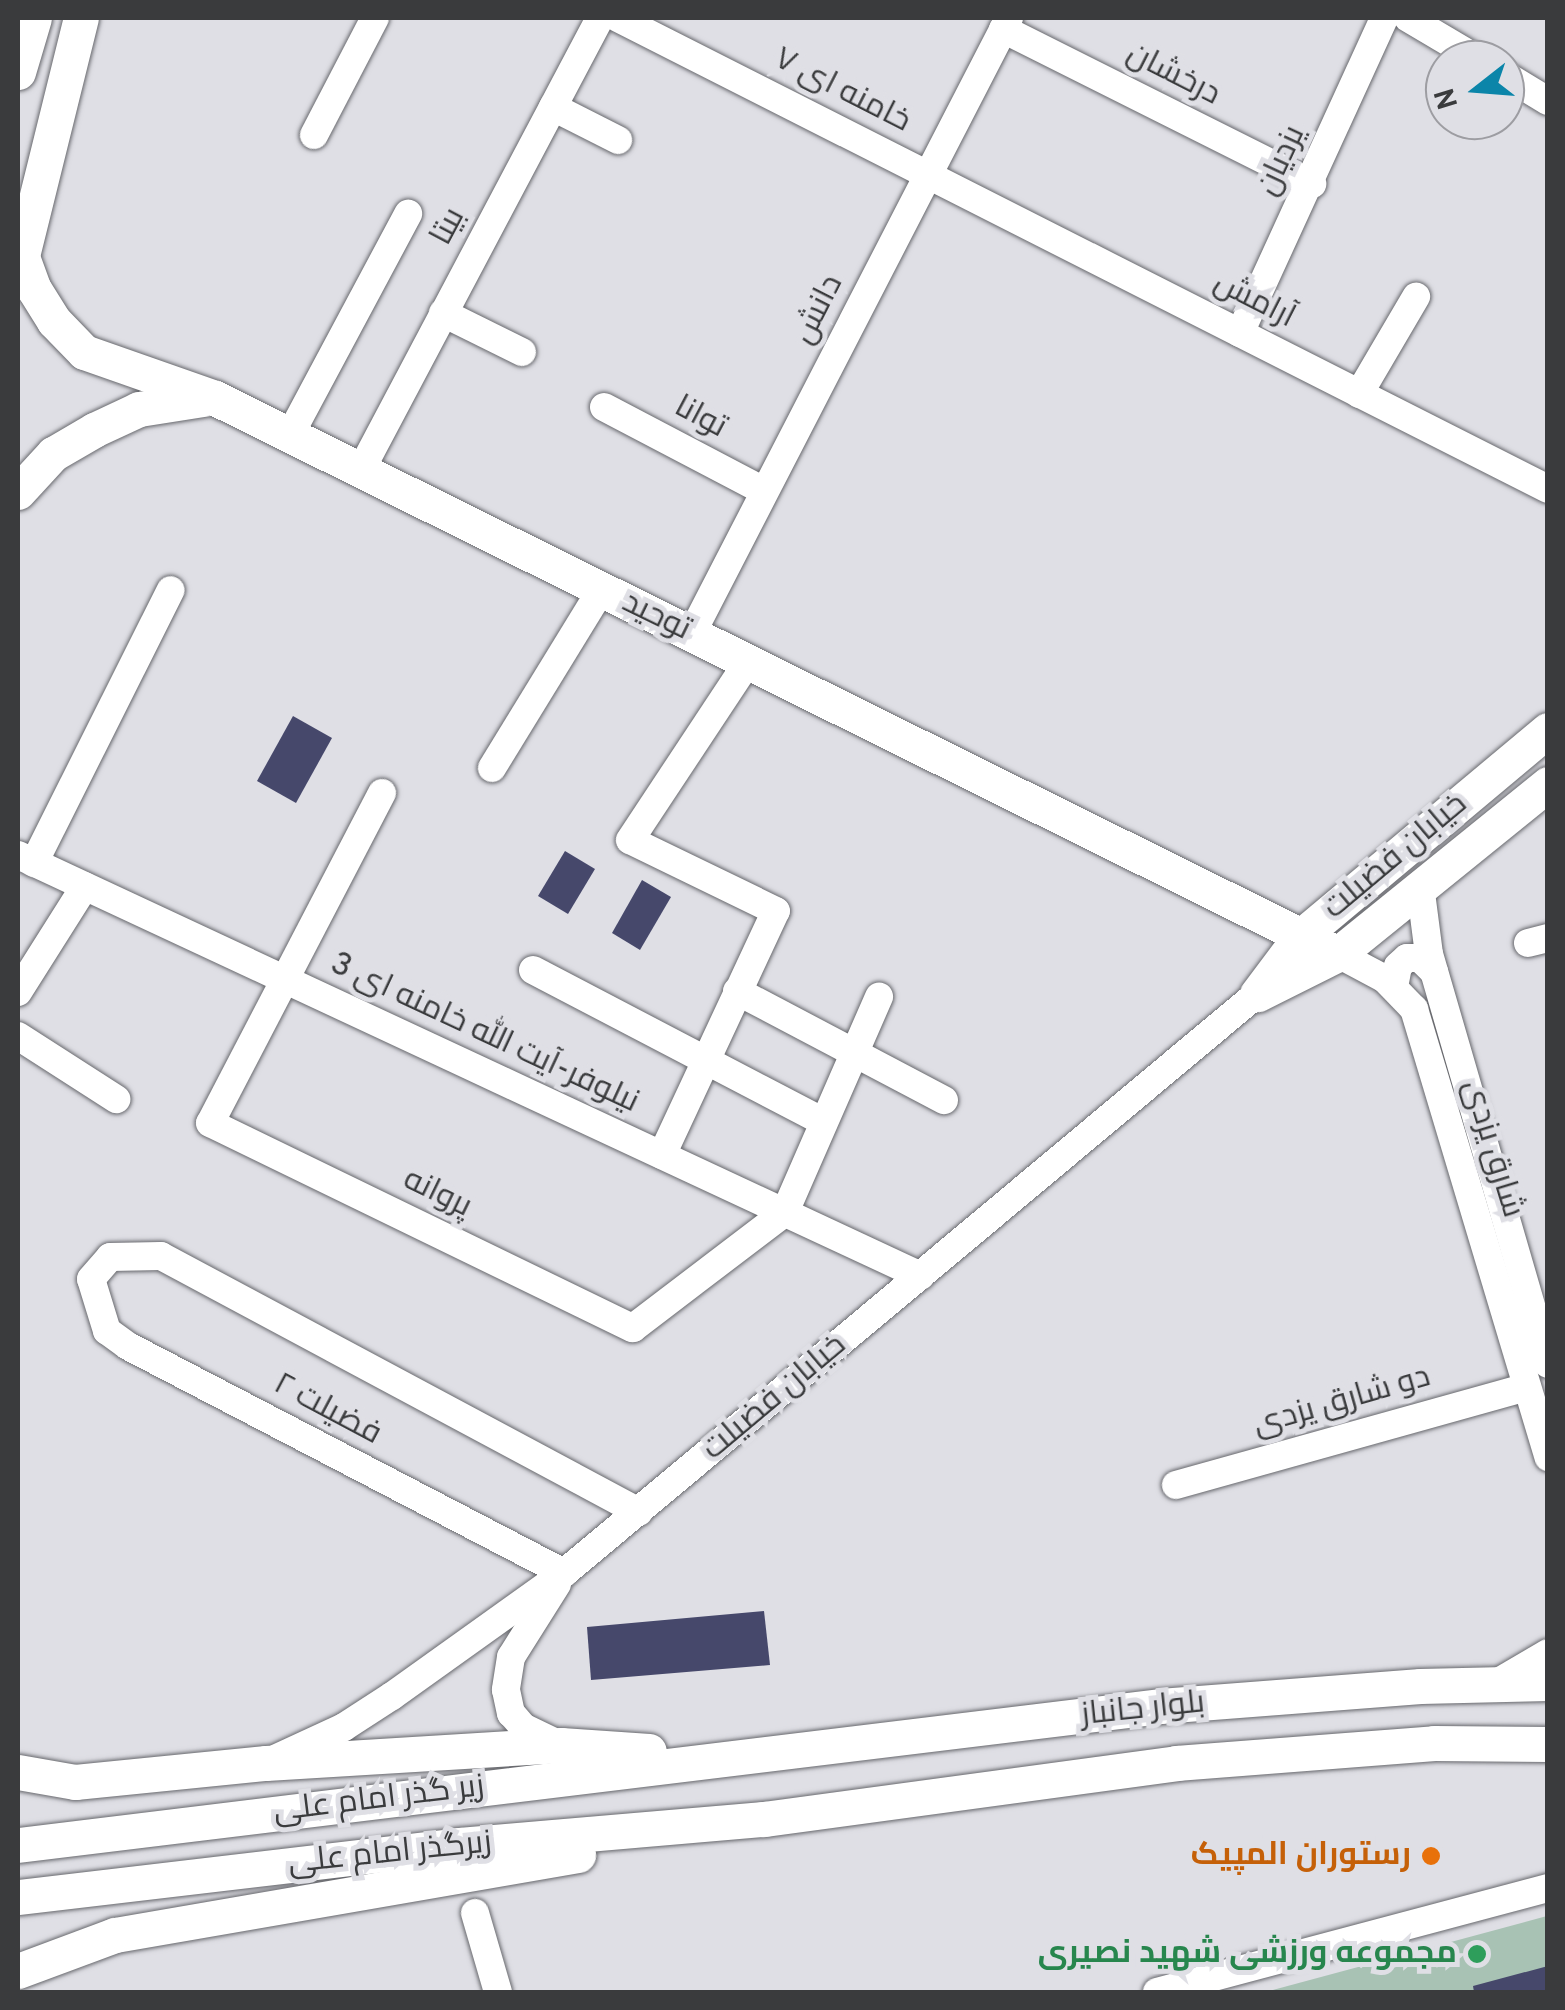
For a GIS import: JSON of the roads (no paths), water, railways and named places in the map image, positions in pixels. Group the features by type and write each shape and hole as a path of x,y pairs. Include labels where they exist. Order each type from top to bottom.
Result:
{"main road":[{"path":"18,72 34,18"},
{"path":"19,264 81,18"},
{"name":"توحید","path":"19,264 54,322 84,352 214,398 1338,954"},
{"path":"18,492 53,454 94,430 140,409 214,398"},
{"name":"خیابان فضیلت","path":"1257,994 1299,938 1548,730"},
{"name":"خیابان فضیلت","path":"1257,994 1338,954 1548,784"},
{"name":"بلوار جانباز","path":"740,1756 1160,1706 1548,1683"},
{"name":"بلوار جانباز","path":"764,1819 1176,1763 1434,1744 1548,1744"},
{"path":"18,1795 75,1782 266,1763 561,1745 740,1756"},
{"name":"زیر گذر امام علی","path":"18,1846 740,1756"},
{"path":"18,1772 75,1782"},
{"path":"18,1951 439,1881 764,1819"},
{"name":"زیرگذر امام علی","path":"18,1898 459,1845 764,1819"},
{"path":"18,1971 114,1935"}],"street":[{"path":"314,135 374,18"},
{"name":"بیتا","path":"361,470 600,18"},
{"name":"خامنه ای ۷","path":"618,18 662,27 928,174"},
{"name":"یزدیان","path":"1240,333 1312,184 1384,18"},
{"path":"1408,18 1445,40"},
{"name":"درخشان","path":"1006,23 1312,184"},
{"name":"دانش","path":"691,635 1006,23"},
{"path":"553,106 618,140"},
{"name":"آرامش","path":"928,174 1548,489"},
{"path":"290,435 408,214"},
{"path":"1359,394 1416,297"},
{"path":"443,313 522,352"},
{"name":"توانا","path":"604,407 764,491"},
{"path":"26,859 170,590"},
{"path":"492,768 601,590"},
{"path":"662,1155 776,911 630,840 747,663"},
{"path":"284,979 382,793"},
{"name":"نیلوفر-آیت الله خامنه ای 3","path":"26,859 921,1276"},
{"path":"1420,885 1434,972 1548,1364"},
{"path":"18,992 85,886"},
{"name":"شارق یزدی","path":"1338,954 1394,987 1414,1009 1521,1270 1526,1387 1548,1458"},
{"path":"1394,987 1398,966 1406,958 1420,958 1434,972"},
{"path":"534,970 824,1122"},
{"name":"پروانه","path":"284,979 210,1123 633,1328 785,1212"},
{"path":"737,991 944,1100"},
{"name":"خیابان فضیلت","path":"266,1763 344,1727 564,1573 1257,994"},
{"path":"785,1212 880,997"},
{"path":"18,1036 116,1099"},
{"name":"فضیلت ۲","path":"564,1573 128,1346 106,1331 91,1279 110,1256 161,1256 639,1512"},
{"name":"دو شارق یزدی","path":"1176,1485 1526,1387"},
{"path":"561,1745 523,1727 511,1713 506,1690 512,1657 564,1573"},
{"path":"1495,1684 1548,1653"},
{"path":"1157,1992 1548,1888"},
{"path":"475,1914 498,1992"}],"place":[{"name":"رستوران المپیک","path":"1431,1856"},
{"name":"مجموعه ورزشی شهید نصیری","path":"1477,1954"}]}
